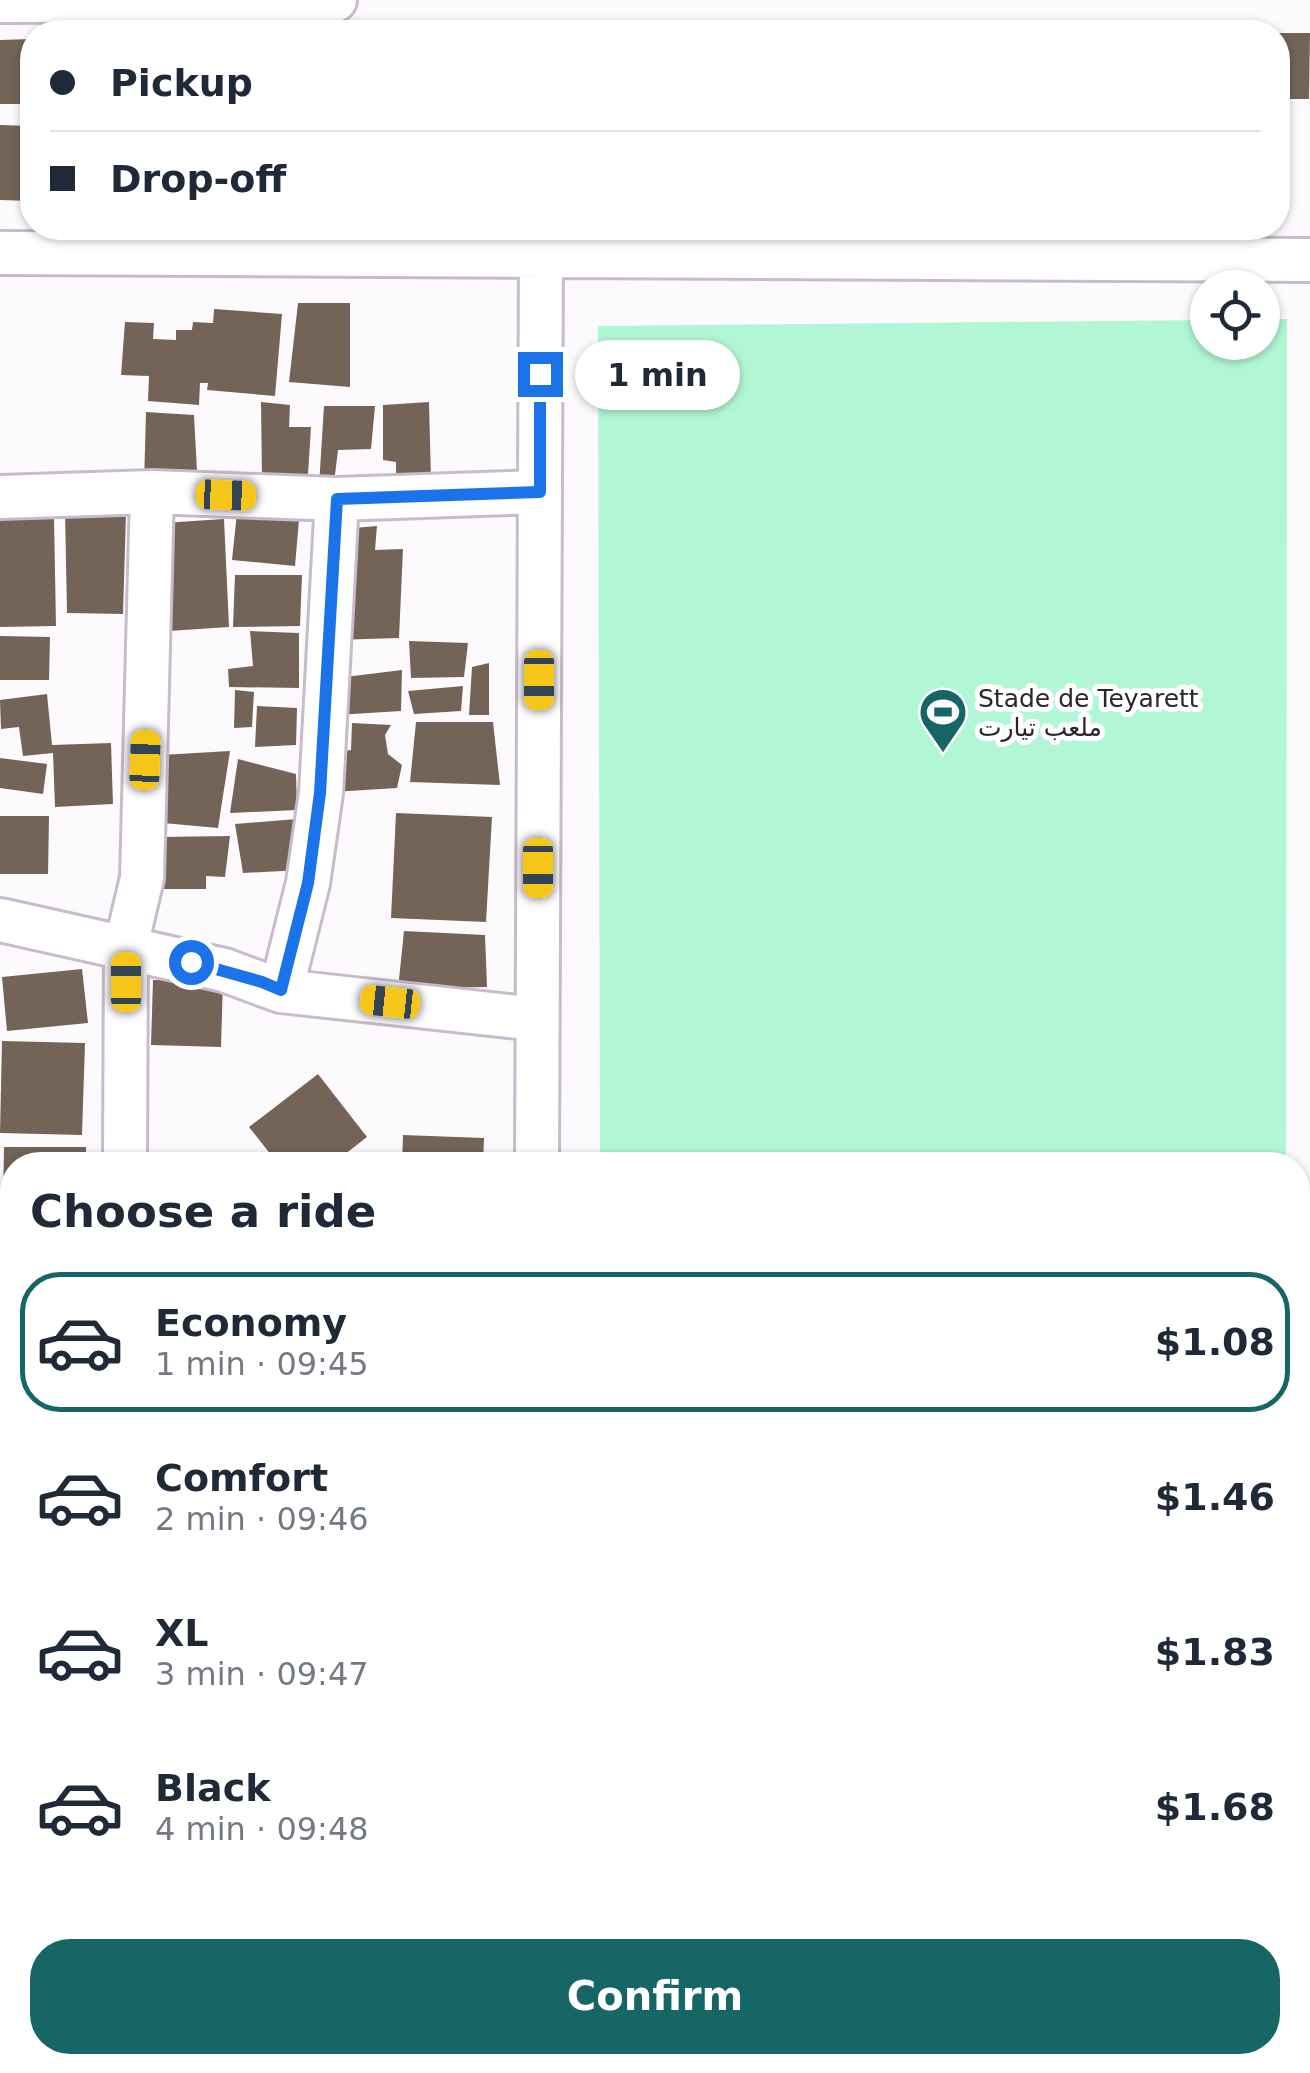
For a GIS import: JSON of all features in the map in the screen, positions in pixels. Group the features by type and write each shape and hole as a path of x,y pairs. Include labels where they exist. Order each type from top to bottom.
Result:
{"street":[{"path":"0,1 335,0"},
{"path":"0,253 1310,260"},
{"path":"537,1152 541,257"},
{"path":"0,497 152,492 337,499 540,492"},
{"path":"124,1152 126,946 142,878 152,492"},
{"path":"281,990 308,883 320,793 337,499"},
{"path":"0,920 224,970 281,990 537,1018"}],"green space":[{"name":"Stade de Teyarett ملعب تيارت","path":"1280,319 1287,319 1286,1152 600,1152 598,326 1190,320 1190,360 1280,360"}],"building":[{"path":"1290,33 1310,33 1309,99 1290,99"},
{"path":"20,39 20,104 0,104 0,40"},
{"path":"0,125 20,126 20,201 0,200"},
{"path":"298,303 350,303 350,387 289,382"},
{"path":"214,309 282,314 275,396 207,390 208,383 200,383 199,405 148,401 149,376 121,375 125,322 154,323 153,339 176,340 176,330 192,330 193,322 213,323"},
{"path":"261,402 290,405 289,427 311,427 308,474 262,482"},
{"path":"429,402 431,479 396,482 396,462 383,460 383,405"},
{"path":"324,406 375,406 371,449 338,450 334,483 319,486"},
{"path":"146,412 194,415 197,471 171,470 168,483 144,484"},
{"path":"238,503 300,508 295,566 232,560"},
{"path":"65,511 126,514 123,614 67,613"},
{"path":"54,517 56,626 0,627 0,518"},
{"path":"224,519 229,627 169,631 163,523"},
{"path":"377,526 375,550 403,549 399,638 334,640 341,529"},
{"path":"235,575 302,575 300,626 233,627"},
{"path":"250,631 299,633 299,688 229,687 228,669 253,666"},
{"path":"0,636 50,637 49,680 0,680"},
{"path":"409,641 468,643 464,677 411,678"},
{"path":"489,663 489,715 469,715 472,667"},
{"path":"402,670 401,711 336,715 337,678"},
{"path":"463,686 461,711 414,714 408,691"},
{"path":"235,690 254,692 252,727 234,728"},
{"path":"47,694 52,745 111,743 113,804 55,807 53,753 23,756 19,727 1,729 0,700"},
{"path":"257,706 297,708 296,745 255,747"},
{"path":"416,722 493,722 500,785 410,782"},
{"path":"352,723 391,725 385,735 388,754 402,765 397,788 333,792 328,753 351,750"},
{"path":"230,751 218,828 163,823 161,755"},
{"path":"0,758 47,764 43,794 0,788"},
{"path":"238,759 296,774 297,810 230,813"},
{"path":"396,813 492,817 486,922 391,918"},
{"path":"0,816 49,816 48,874 0,874"},
{"path":"297,819 301,870 243,873 235,824"},
{"path":"230,836 225,877 206,876 206,889 161,889 160,837"},
{"path":"404,931 485,935 487,987 398,989"},
{"path":"82,969 88,1023 7,1031 2,977"},
{"path":"153,980 223,981 221,1047 151,1045"},
{"path":"2,1041 85,1043 82,1135 0,1133"},
{"path":"318,1074 367,1137 348,1152 269,1152 249,1127"},
{"path":"403,1135 484,1138 483,1152 402,1152"},
{"path":"4,1147 86,1147 86,1152 4,1152"}],"place":[{"name":"Stade de Teyarett ملعب تيارت","path":"943,754"}],"route":[{"path":"191,962 281,990 308,883 320,793 337,499 540,492 540,374"}]}
